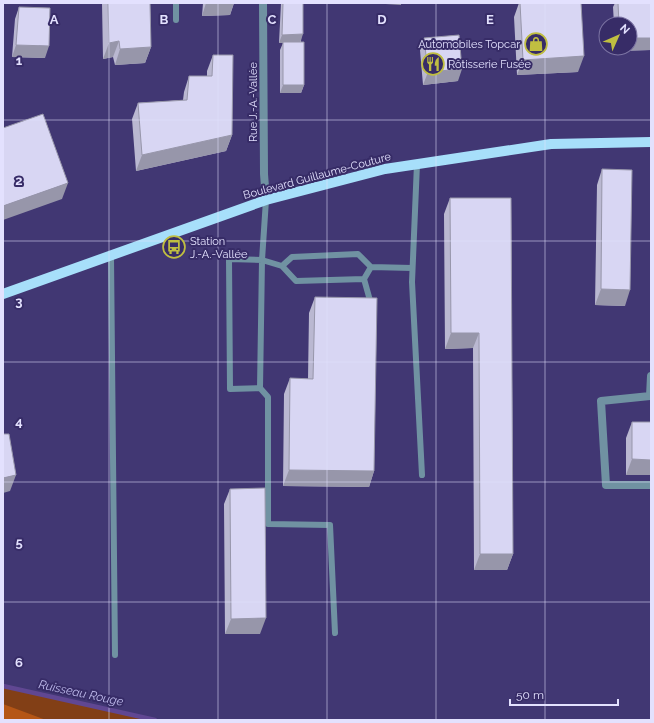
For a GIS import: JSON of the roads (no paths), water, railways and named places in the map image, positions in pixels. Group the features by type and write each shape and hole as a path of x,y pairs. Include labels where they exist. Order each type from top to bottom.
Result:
{"main road":[{"name":"Boulevard Guillaume-Couture","path":"3,294 111,257 266,200 385,169 551,144 651,142"}],"street":[{"name":"Rue J.-A.-Vallée","path":"264,3 264,174 266,200"},
{"path":"651,376 650,396 601,401 606,486 651,485"}],"lane":[{"path":"176,3 176,20"},
{"path":"417,164 412,268 422,475"},
{"path":"266,200 262,260 260,388 268,397 268,524 330,525 335,633"},
{"path":"282,266 292,256 358,254 371,267 412,268"},
{"path":"111,257 115,655"},
{"path":"260,388 230,389 229,259 262,260 282,266 296,280 364,279"},
{"path":"371,267 364,279 372,308"}],"waterway":[{"name":"Ruisseau Rouge","path":"3,686 155,720"}],"place":[{"name":"Automobiles Topcar","path":"536,44"},
{"name":"Rôtisserie Fusée","path":"433,64"},
{"name":"Station J.-A.-Vallée","path":"174,247"}]}
